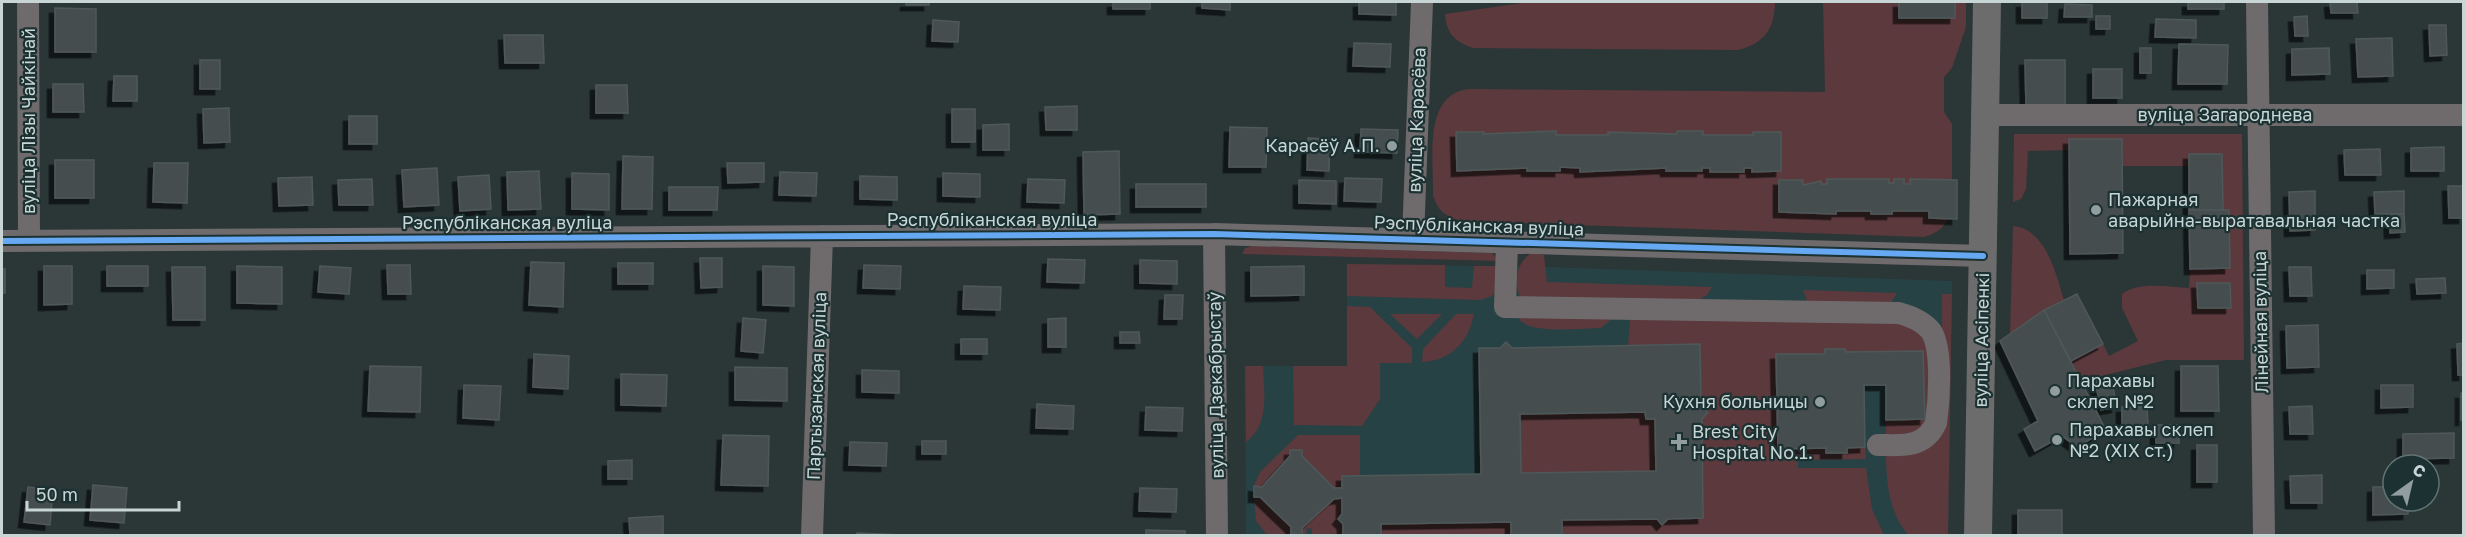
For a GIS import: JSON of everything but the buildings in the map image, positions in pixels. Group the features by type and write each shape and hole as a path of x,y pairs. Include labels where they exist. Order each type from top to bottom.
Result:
{"main road":[{"name":"вуліца Асіпенкі","path":"1978,536 1987,2"}],"street":[{"name":"вуліца Лізы Чайкінай","path":"28,2 29,241"},
{"name":"вуліца Карасёва","path":"1413,238 1422,2"},
{"name":"Лінейная вуліца","path":"2257,2 2264,536"},
{"name":"вуліца Загароднева","path":"1986,115 2463,115"},
{"name":"Рэспубліканская вуліца","path":"2,241 1214,234 1983,256"},
{"name":"вуліца Дзекабрыстаў","path":"1214,234 1217,536"},
{"name":"Партызанская вуліца","path":"812,536 822,236"},
{"path":"1507,241 1505,307 1899,313 1910,316 1931,331 1936,343 1936,423 1932,433 1922,442 1912,445 1878,445"}],"shaded area":[{"path":"1529,2 1775,2 1773,20 1766,34 1755,44 1738,50 1473,48 1456,40 1447,26 1445,14"},
{"path":"1823,2 1899,2 1899,18 1954,18 1955,2 1966,2 1966,27 1952,68 1944,77 1944,112 1952,124 1952,205 1946,222 1935,233 1923,237 1460,221 1446,215 1437,205 1433,195 1434,131 1437,116 1444,103 1454,94 1469,89 1825,92"},
{"path":"2014,134 2242,134 2244,360 2166,360 2081,381 2071,361 2103,344 2109,356 2138,341 2122,308 2122,294 2136,287 2145,286 2189,288 2190,269 2230,268 2229,210 2223,210 2221,154 2189,154 2189,166 2122,166 2122,139 2069,139 2069,150 2028,151 2026,189 2021,199 2013,202"},
{"path":"2013,226 2034,235 2042,244 2053,266 2064,300 2044,310 2010,334"},
{"path":"1252,246 1492,253 1499,261 1242,254 1245,248"},
{"path":"1532,253 1544,255 1547,282 1712,287 1707,295 1697,301 1520,297 1517,285 1518,272 1523,261"},
{"path":"1347,264 1547,267 1952,281 1948,535 1246,535 1245,366 1347,366"},
{"path":"1347,264 1445,265 1445,287 1472,288 1474,266 1498,266 1496,291 1492,296 1480,300 1347,296"},
{"path":"1803,290 1897,293 1890,304 1807,301"},
{"path":"1942,294 1952,294 1948,535 1908,535 1892,506 1886,450 1942,419"},
{"path":"1347,306 1370,307 1412,348 1412,363 1380,363 1380,399 1362,426 1294,425 1293,366 1347,366"},
{"path":"1390,314 1442,314 1417,339"},
{"path":"1456,314 1474,314 1472,324 1463,341 1442,358 1422,362 1423,349"},
{"path":"1519,318 1613,318 1601,328 1544,329 1532,327"},
{"path":"1630,319 1889,319 1917,328 1932,351 1925,431 1886,438 1886,420 1924,419 1923,351 1846,352 1845,349 1825,349 1825,354 1776,355 1778,449 1826,448 1826,453 1846,453 1847,448 1865,447 1866,459 1798,460 1798,468 1866,468 1872,509 1884,535 1562,535 1562,520 1657,519 1662,525 1668,519 1703,518 1702,419 1707,412 1701,406 1700,345 1628,346"},
{"path":"1245,366 1263,366 1264,397 1259,426 1246,442"},
{"path":"1645,412 1646,419 1655,419 1656,471 1521,473 1520,414"},
{"path":"1298,435 1360,435 1360,475 1342,476 1342,488 1334,488 1302,456 1301,450 1290,450 1290,456 1262,487 1254,486 1260,472"},
{"path":"1254,497 1260,497 1291,527 1291,534 1301,535 1267,535 1256,521"},
{"path":"1342,498 1342,514 1338,519 1343,524 1343,535 1312,535 1312,529 1307,528 1306,535 1301,535 1302,528 1334,499"},
{"path":"1511,522 1511,535 1381,535 1381,524"}],"cycle path":[{"path":"2,241 1214,234 1983,256"}],"place":[{"name":"Карасёў А.П.","path":"1392,146"},
{"name":"Пажарная аварыйна-выратавальная частка","path":"2096,210"},
{"name":"Парахавы склеп №2","path":"2055,391"},
{"name":"Кухня больницы","path":"1820,402"},
{"name":"Парахавы склеп №2 (XIX ст.)","path":"2057,440"},
{"name":"Brest City Hospital No.1.","path":"1679,442"}]}
